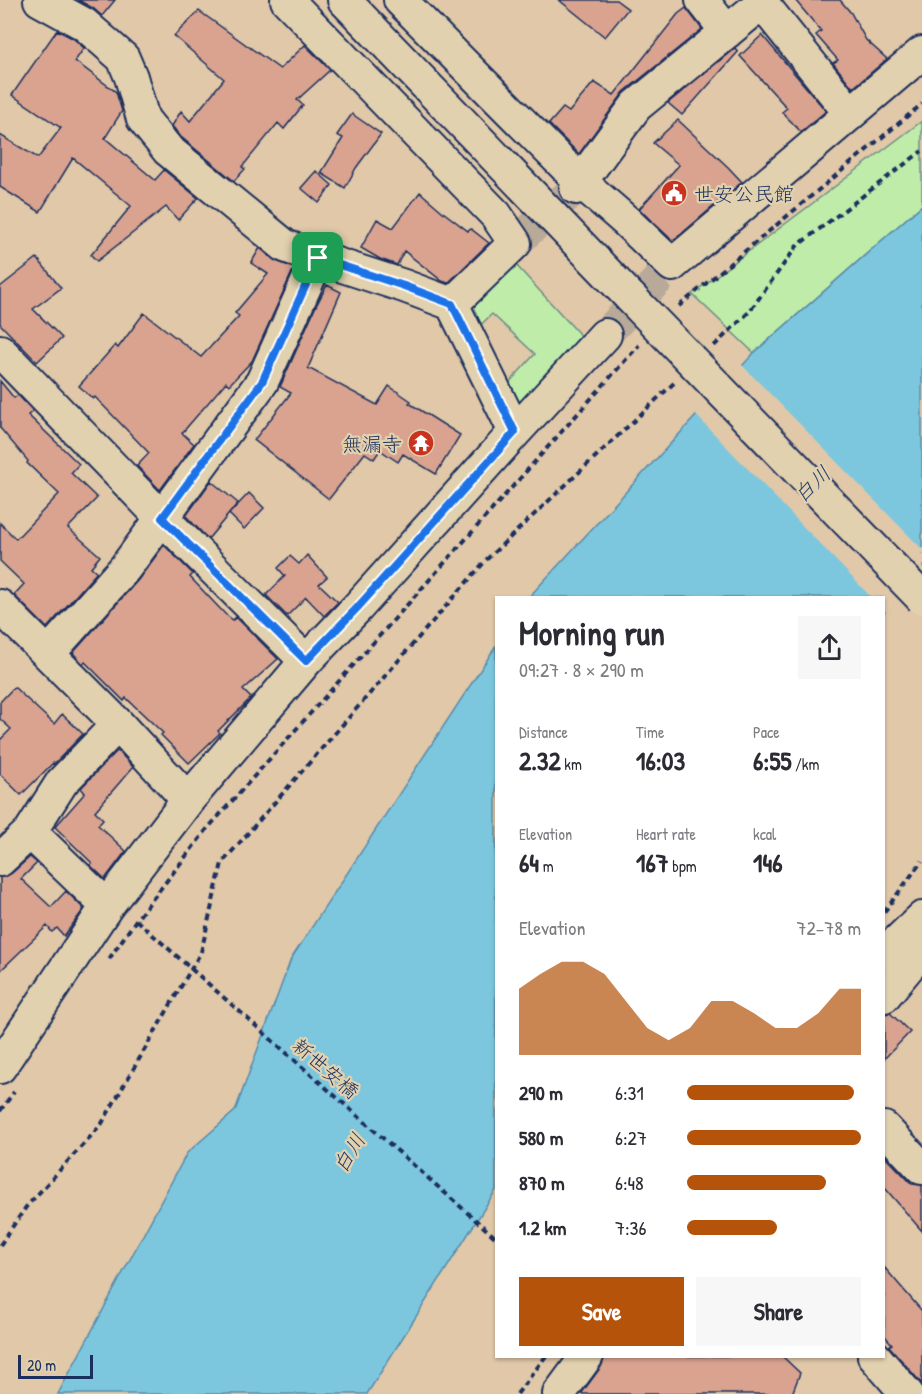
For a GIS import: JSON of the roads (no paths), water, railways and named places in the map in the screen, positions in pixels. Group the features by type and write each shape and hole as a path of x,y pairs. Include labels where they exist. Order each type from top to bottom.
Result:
{"street":[{"path":"40,0 84,24 123,58 143,119 168,150 285,246 452,304 515,432"},
{"path":"287,0 496,215 515,243 452,304"},
{"path":"344,0 922,598"},
{"path":"400,0 579,185 627,222 672,265 922,53"},
{"path":"702,0 727,32"},
{"path":"579,185 636,106 762,3 850,113"},
{"path":"48,654 125,568 262,382 318,258"},
{"path":"9,1076 107,906 188,800 306,661 605,335"},
{"path":"0,351 162,518 306,661"},
{"path":"0,606 118,723 188,800"},
{"path":"0,860 30,832 62,782 118,723"},
{"path":"30,832 107,906"},
{"path":"885,953 922,918"},
{"path":"885,995 922,950"},
{"path":"885,1129 922,1168"},
{"path":"559,1394 586,1358"},
{"path":"876,1358 908,1394"}],"water":[{"name":"白川","path":"922,205 922,568 885,612 885,596 530,596 754,353"},
{"name":"白川","path":"495,648 495,1192 367,1394 58,1394 187,1153 235,1111 291,959"}],"tunnel":[{"path":"515,243 576,188"},
{"path":"605,335 672,265"}],"place":[{"name":"世安公民館","path":"674,193"},
{"name":"無漏寺","path":"421,443"}]}
